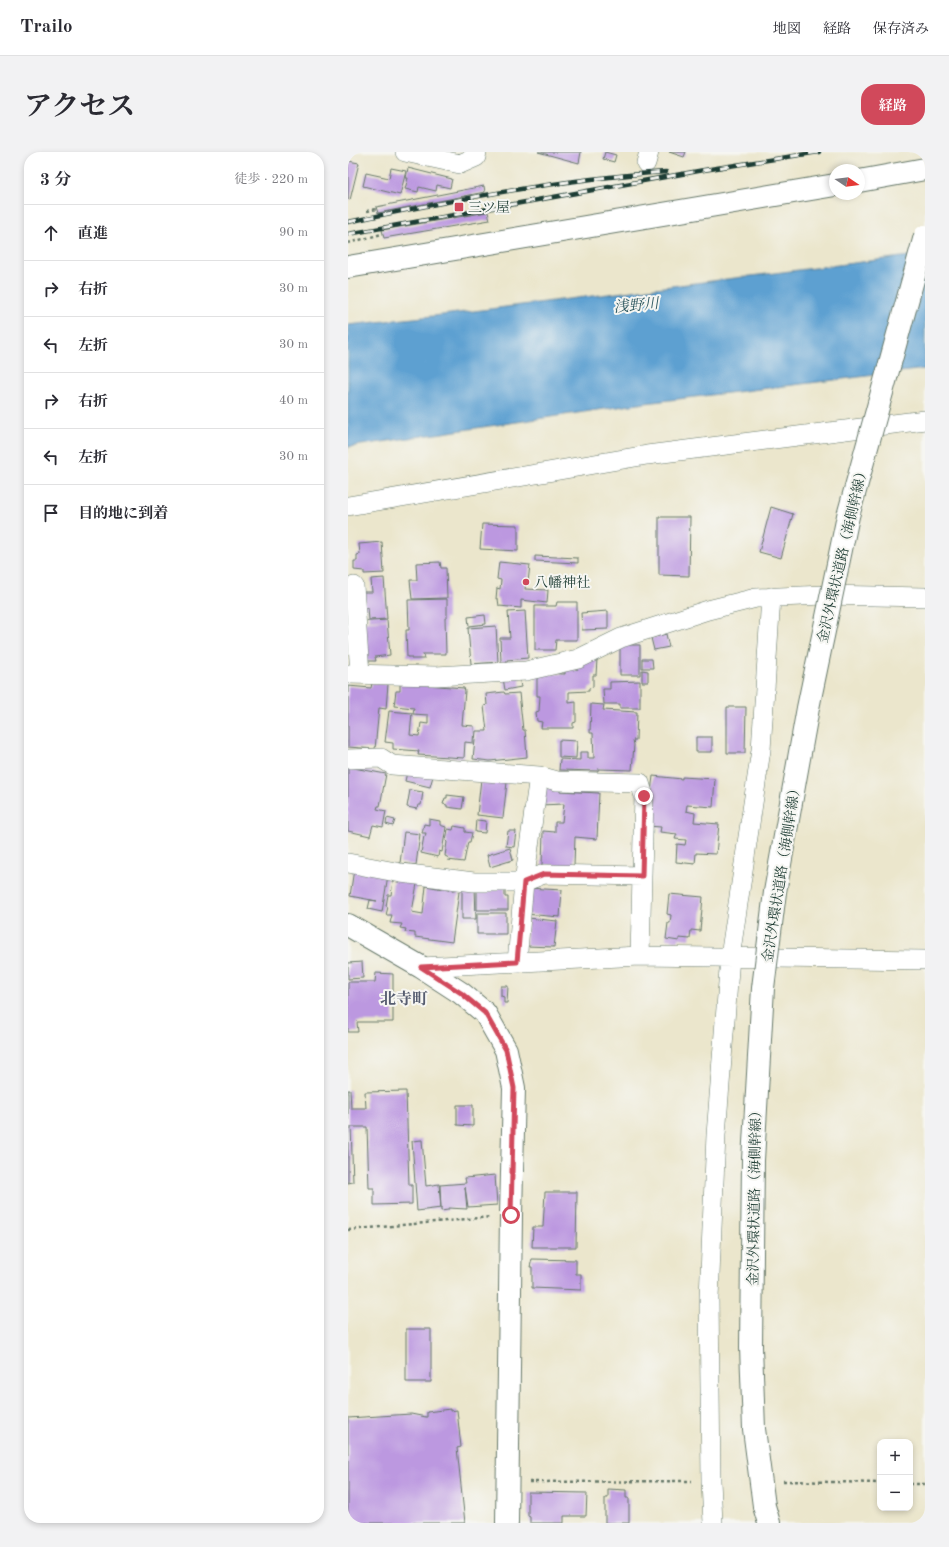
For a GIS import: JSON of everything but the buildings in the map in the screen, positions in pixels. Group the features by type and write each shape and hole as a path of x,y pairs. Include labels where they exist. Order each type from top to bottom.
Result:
{"main road":[{"path":"865,180 925,169"},
{"path":"348,267 829,186"},
{"name":"金沢外環状道路（海側幹線）","path":"765,1519 754,1429 751,1347 753,1160 763,988 774,900 808,708 848,516 925,236"},
{"path":"348,925 421,967 461,993 485,1013 506,1050 514,1088 507,1523"}],"street":[{"path":"405,152 460,164 476,157 477,152"},
{"path":"348,506 646,454 925,420"},
{"path":"354,586 354,674 436,676 526,671 578,658 622,638 708,610 756,598 824,595 925,597"},
{"path":"713,1523 711,1481 709,1298 716,1135 730,957 761,750 771,597"},
{"path":"348,759 381,758 392,765 539,776 557,781 640,783 644,796 640,956"},
{"path":"517,962 524,882 539,776"},
{"path":"348,862 401,873 474,882 524,882 544,874 642,876"},
{"path":"421,967 640,956 925,960"}],"path":[{"path":"367,211 377,209"},
{"path":"348,243 382,234"},
{"path":"348,1230 511,1215"},
{"path":"913,1484 925,1484"}],"water":[{"name":"浅野川","path":"925,254 925,369 645,403 348,447 348,325 442,315"}],"railway":[{"path":"348,234 704,170 819,152"},
{"path":"348,222 506,191 626,175 666,172"}],"place":[{"name":"三ツ屋","path":"459,207"},
{"name":"八幡神社","path":"526,582"}],"district":[{"name":"北寺町","path":"404,998"}],"route":[{"path":"511,1215 514,1088 506,1050 485,1013 461,993 421,967 517,962 524,882 544,874 642,876 644,796"}]}
